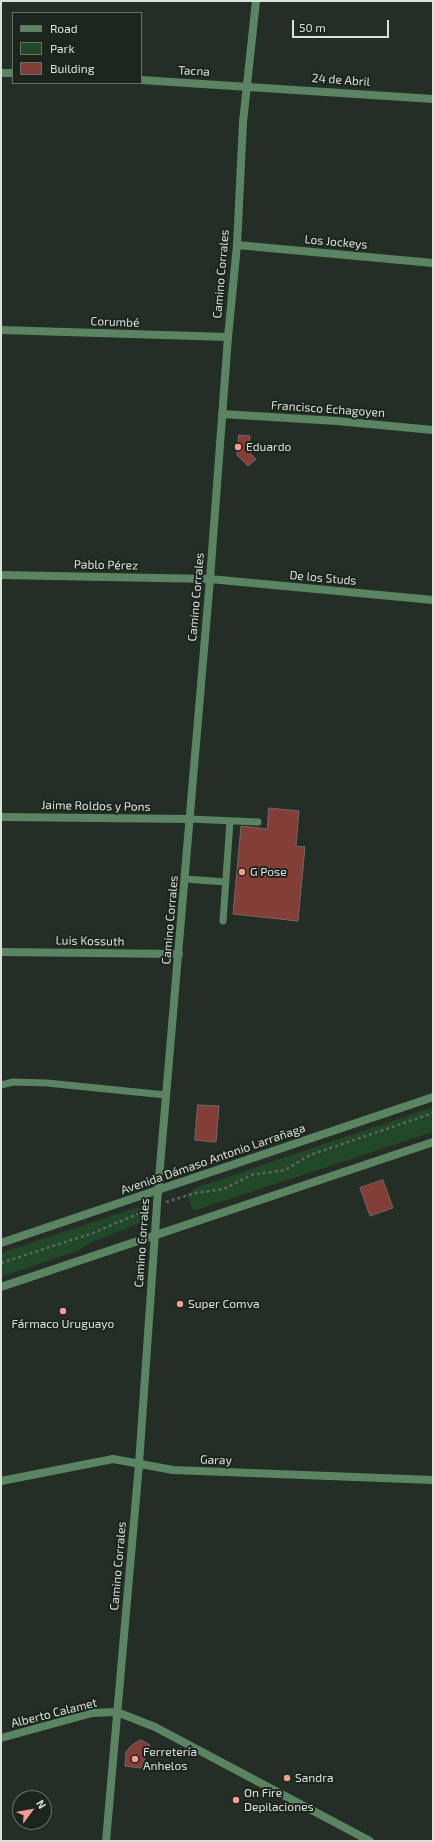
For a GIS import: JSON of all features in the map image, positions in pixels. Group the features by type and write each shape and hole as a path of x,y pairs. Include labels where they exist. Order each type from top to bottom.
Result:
{"street":[{"name":"Camino Corrales","path":"106,1841 138,1464 158,1190 210,579 228,338 237,245 246,86 256,1"},
{"path":"1,73 12,73"},
{"name":"Tacna","path":"142,80 246,86"},
{"name":"24 de Abril","path":"246,86 433,98"},
{"name":"Los Jockeys","path":"237,245 433,263"},
{"name":"Corumbé","path":"1,330 228,338"},
{"name":"Francisco Echagoyen","path":"222,414 337,421 433,430"},
{"name":"Pablo Pérez","path":"1,575 210,579"},
{"name":"De los Studs","path":"210,579 433,600"},
{"name":"Jaime Roldos y Pons","path":"1,817 190,819"},
{"name":"Luis Kossuth","path":"1,952 178,954"},
{"name":"Avenida Dámaso Antonio Larrañaga","path":"1,1243 433,1097"},
{"path":"1,1287 155,1234 433,1142"},
{"name":"Garay","path":"1,1481 113,1459 173,1470 433,1480"},
{"name":"Alberto Calamet","path":"1,1738 92,1713 117,1712 155,1727 370,1841"}],"lane":[{"path":"190,819 258,822"},
{"path":"223,921 230,821"},
{"path":"185,879 226,882"},
{"path":"1,1085 13,1082 47,1083 166,1095"}],"path":[{"path":"1,1264 94,1233 157,1205 195,1193 224,1189 251,1175 285,1170 310,1155 433,1113"}],"green space":[{"path":"433,1107 433,1132 196,1210 193,1210 187,1195 195,1188"},
{"path":"134,1208 140,1208 144,1211 145,1217 138,1224 92,1242 77,1251 1,1277 1,1253"}],"building":[{"path":"239,435 250,436 248,451 256,459 248,466 237,455"},
{"path":"269,808 299,811 296,846 305,847 298,921 233,914 241,826 267,829"},
{"path":"198,1105 219,1106 216,1142 195,1140"},
{"path":"383,1180 393,1208 370,1216 360,1188"},
{"name":"Ferretería Anhelos","path":"141,1740 150,1745 141,1768 125,1766 126,1752 131,1746"}],"place":[{"name":"Eduardo","path":"238,447"},
{"name":"G Pose","path":"242,872"},
{"name":"Super Comva","path":"180,1304"},
{"name":"Fármaco Uruguayo","path":"63,1311"},
{"name":"Ferretería Anhelos","path":"135,1759"},
{"name":"Sandra","path":"287,1778"},
{"name":"On Fire Depilaciones","path":"236,1800"}]}
